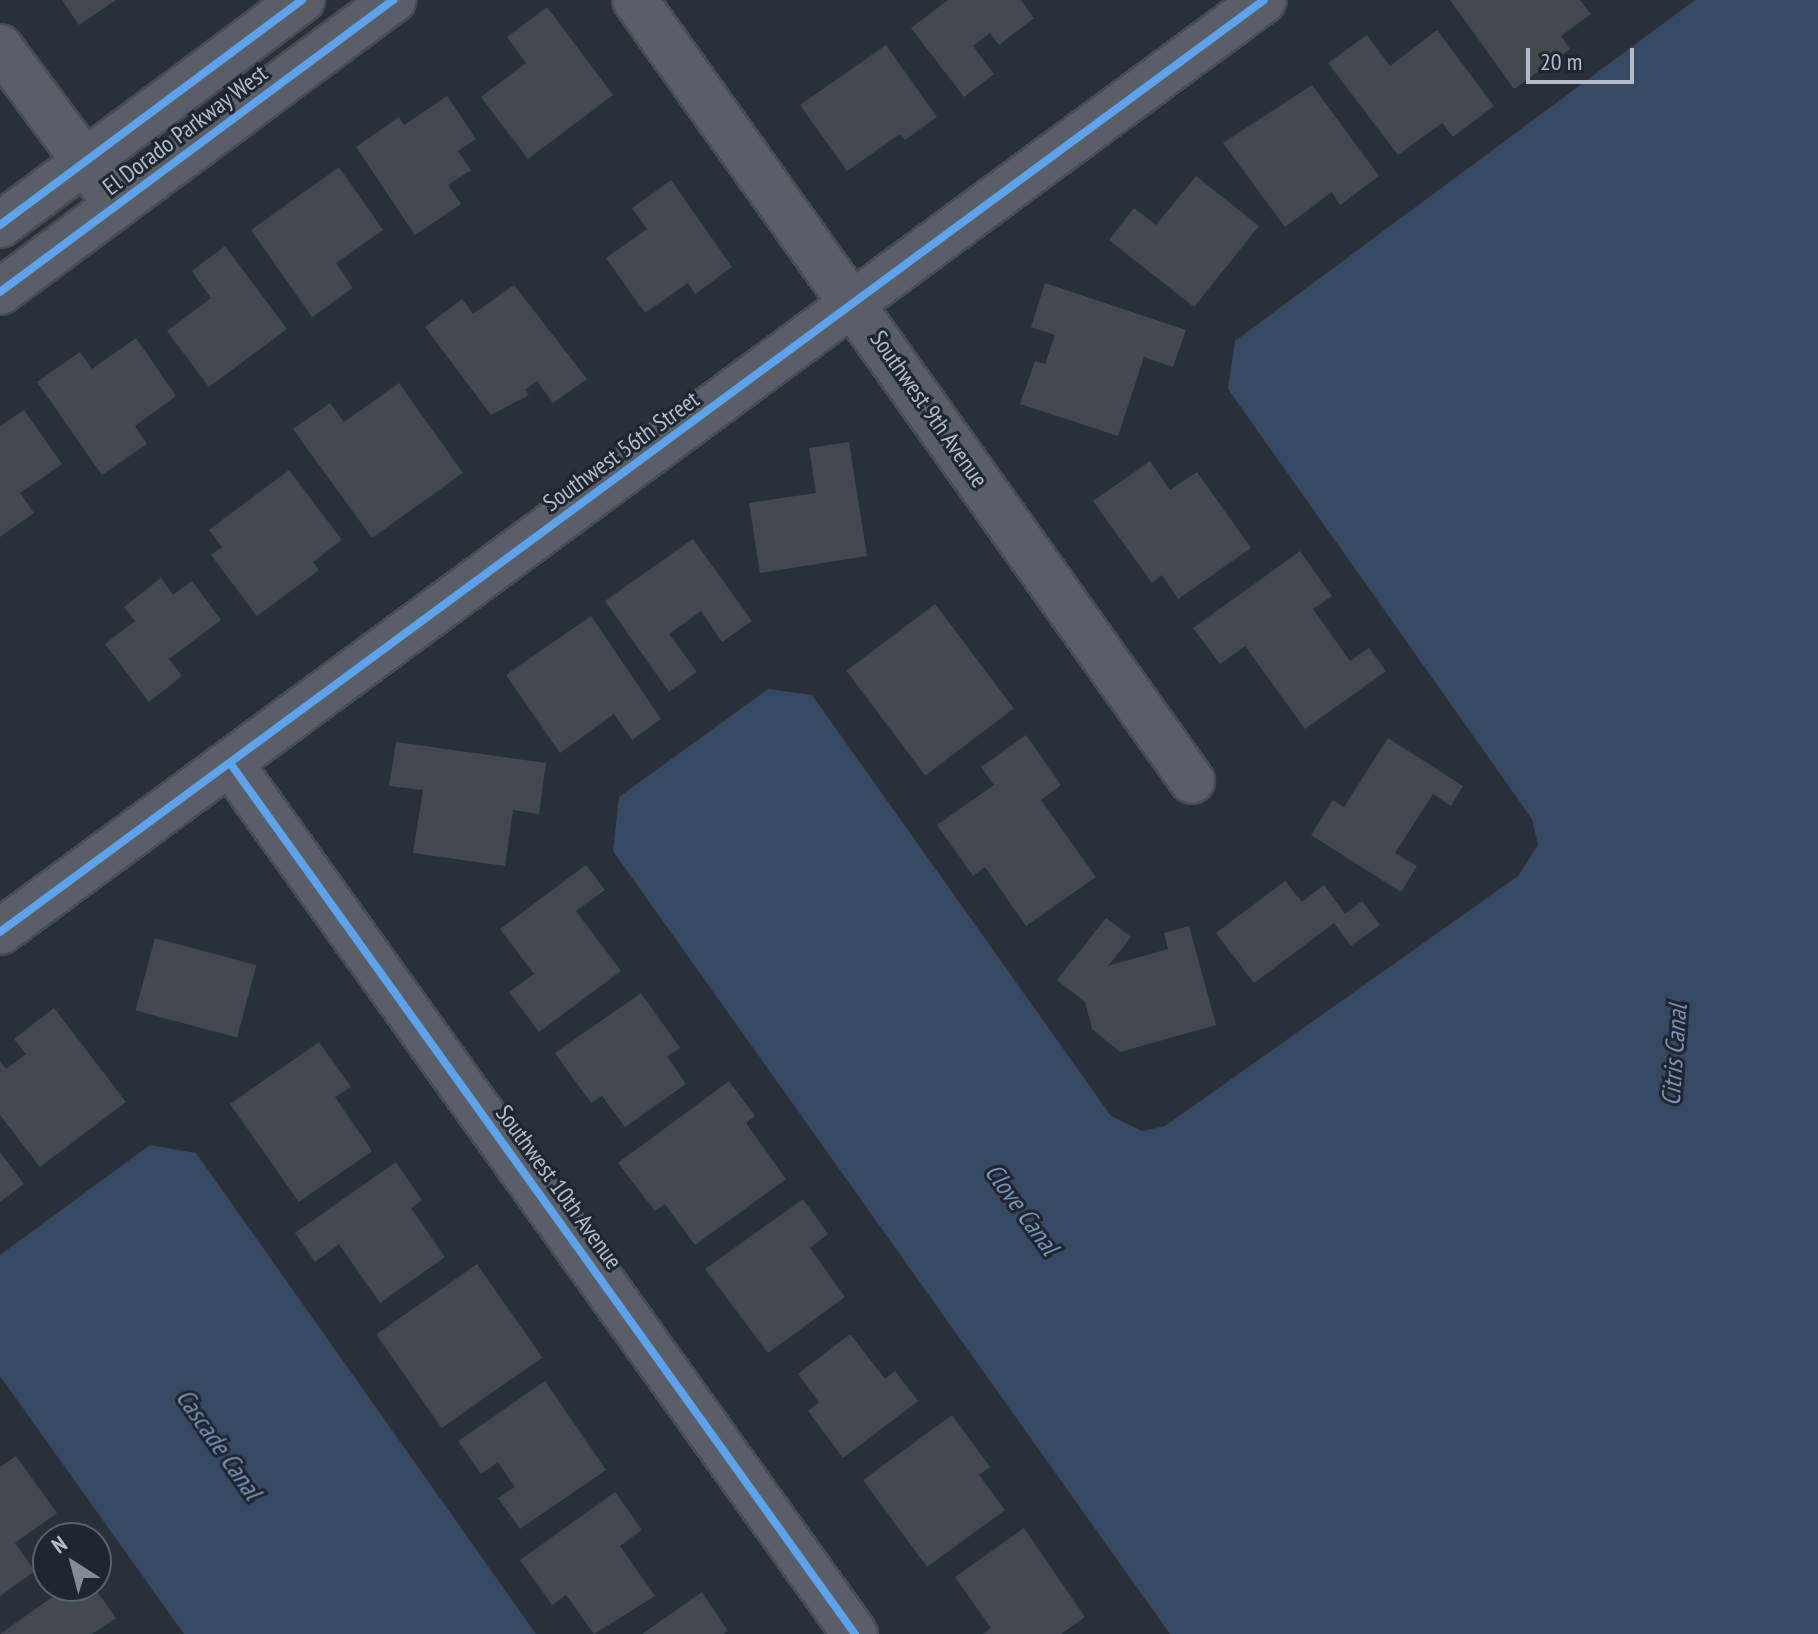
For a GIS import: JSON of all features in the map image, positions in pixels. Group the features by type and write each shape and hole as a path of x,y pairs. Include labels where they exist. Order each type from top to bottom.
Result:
{"street":[{"name":"El Dorado Parkway West","path":"0,225 302,0"},
{"name":"El Dorado Parkway West","path":"0,292 393,0"},
{"name":"Southwest 9th Avenue","path":"635,0 1192,781"},
{"name":"Southwest 56th Street","path":"0,932 1264,0"},
{"path":"0,47 118,205"},
{"name":"Southwest 10th Avenue","path":"230,763 855,1634"}],"water":[{"path":"1695,0 1818,0 1818,1634 1170,1634 613,851 619,797 768,689 812,695 1111,1116 1142,1131 1165,1126 1518,876 1538,845 1532,819 1228,389 1235,341"},
{"name":"Cascade Canal","path":"150,1145 196,1153 536,1634 184,1634 112,1533 112,1522 104,1522 0,1376 0,1255"}],"building":[{"path":"62,0 116,0 79,25"},
{"path":"948,0 1021,0 1034,18 999,45 990,33 973,46 994,74 964,97 911,28"},
{"path":"1450,0 1580,0 1591,14 1561,36 1570,49 1514,89"},
{"path":"547,7 613,95 528,159 481,97 526,63 507,37"},
{"path":"1437,30 1494,106 1453,137 1442,123 1398,155 1328,63 1367,35 1390,66"},
{"path":"886,45 937,117 905,140 900,134 847,171 800,105"},
{"path":"1312,85 1379,176 1340,205 1332,192 1285,227 1223,143"},
{"path":"447,96 476,139 458,151 471,170 448,185 461,204 415,235 356,147 399,117 404,125"},
{"path":"339,167 383,230 336,263 353,288 312,317 251,230"},
{"path":"1196,176 1259,226 1194,307 1109,240 1134,208 1156,225"},
{"path":"671,180 732,267 695,294 688,283 645,313 606,258 647,229 632,208"},
{"path":"225,246 287,329 209,387 167,331 211,298 192,271"},
{"path":"1045,283 1186,330 1173,367 1144,357 1118,436 1020,404 1035,361 1045,364 1055,335 1031,327"},
{"path":"514,285 587,379 553,403 537,381 525,390 529,395 491,415 425,327 462,299 473,314"},
{"path":"136,338 176,396 135,426 147,444 102,475 37,382 80,352 92,369"},
{"path":"399,383 463,473 372,538 293,429 330,403 344,422"},
{"path":"24,410 62,464 20,493 34,513 0,537 0,426"},
{"path":"849,442 867,556 760,573 749,503 816,493 809,448"},
{"path":"1150,461 1170,490 1197,472 1251,548 1178,599 1162,575 1152,583 1093,501"},
{"path":"289,470 342,540 313,562 319,570 257,616 211,555 222,547 209,530"},
{"path":"693,539 752,621 722,642 701,611 669,634 697,672 669,692 605,601"},
{"path":"1300,551 1332,596 1313,609 1350,661 1369,648 1386,671 1305,729 1245,646 1220,664 1193,628"},
{"path":"161,578 173,595 192,581 221,620 169,659 182,676 149,702 105,644 135,621 124,607"},
{"path":"935,604 1014,709 925,775 846,671"},
{"path":"591,616 661,719 632,740 614,714 560,753 506,675"},
{"path":"1026,735 1061,785 1041,800 1096,877 1026,926 985,867 973,876 937,825 994,785 981,767"},
{"path":"1388,738 1463,786 1451,806 1433,794 1395,853 1417,866 1401,892 1311,835 1333,800 1344,807"},
{"path":"396,742 546,763 539,814 513,810 505,866 413,853 423,790 389,786"},
{"path":"586,865 605,890 576,911 621,971 539,1032 509,992 534,974 500,929"},
{"path":"1285,881 1302,902 1324,885 1345,914 1362,901 1380,925 1351,946 1334,923 1254,983 1216,933"},
{"path":"1106,918 1131,937 1108,966 1168,949 1164,933 1189,926 1216,1025 1120,1052 1092,1029 1085,1002 1057,980"},
{"path":"155,938 256,965 237,1038 136,1010"},
{"path":"641,993 680,1048 667,1056 686,1084 625,1127 602,1096 591,1103 555,1053"},
{"path":"54,1008 126,1102 40,1167 0,1115 0,1061 6,1069 26,1054 14,1039"},
{"path":"319,1042 351,1087 335,1097 372,1151 299,1202 230,1104"},
{"path":"729,1081 755,1116 746,1123 786,1179 695,1245 665,1204 655,1211 618,1163"},
{"path":"0,1152 24,1184 0,1202"},
{"path":"396,1162 422,1200 411,1208 445,1257 380,1303 339,1244 315,1262 295,1233"},
{"path":"803,1199 828,1234 810,1248 845,1297 768,1353 705,1269"},
{"path":"477,1264 542,1357 442,1428 376,1335"},
{"path":"850,1334 885,1379 895,1371 918,1401 843,1458 808,1411 819,1402 798,1374"},
{"path":"545,1381 606,1470 520,1529 498,1498 515,1487 498,1462 481,1474 458,1441"},
{"path":"952,1415 990,1467 979,1475 1005,1510 927,1567 863,1480"},
{"path":"16,1456 57,1513 44,1522 32,1522 32,1531 15,1543 32,1567 32,1573 0,1596 0,1467"},
{"path":"615,1492 642,1530 620,1546 655,1596 594,1634 566,1595 552,1605 520,1560"},
{"path":"1024,1528 1085,1617 1061,1634 983,1634 991,1628 955,1577"},
{"path":"702,1592 728,1631 723,1634 642,1634"},
{"path":"45,1602 104,1602 116,1618 92,1634 0,1634"}],"cycle path":[{"path":"0,225 302,0"},
{"path":"0,292 393,0"},
{"path":"0,932 1264,0"},
{"path":"230,763 855,1634"}],"water label":[{"name":"Citris Canal","path":"1674,1055"},
{"name":"Clove Canal","path":"1022,1209"}]}
